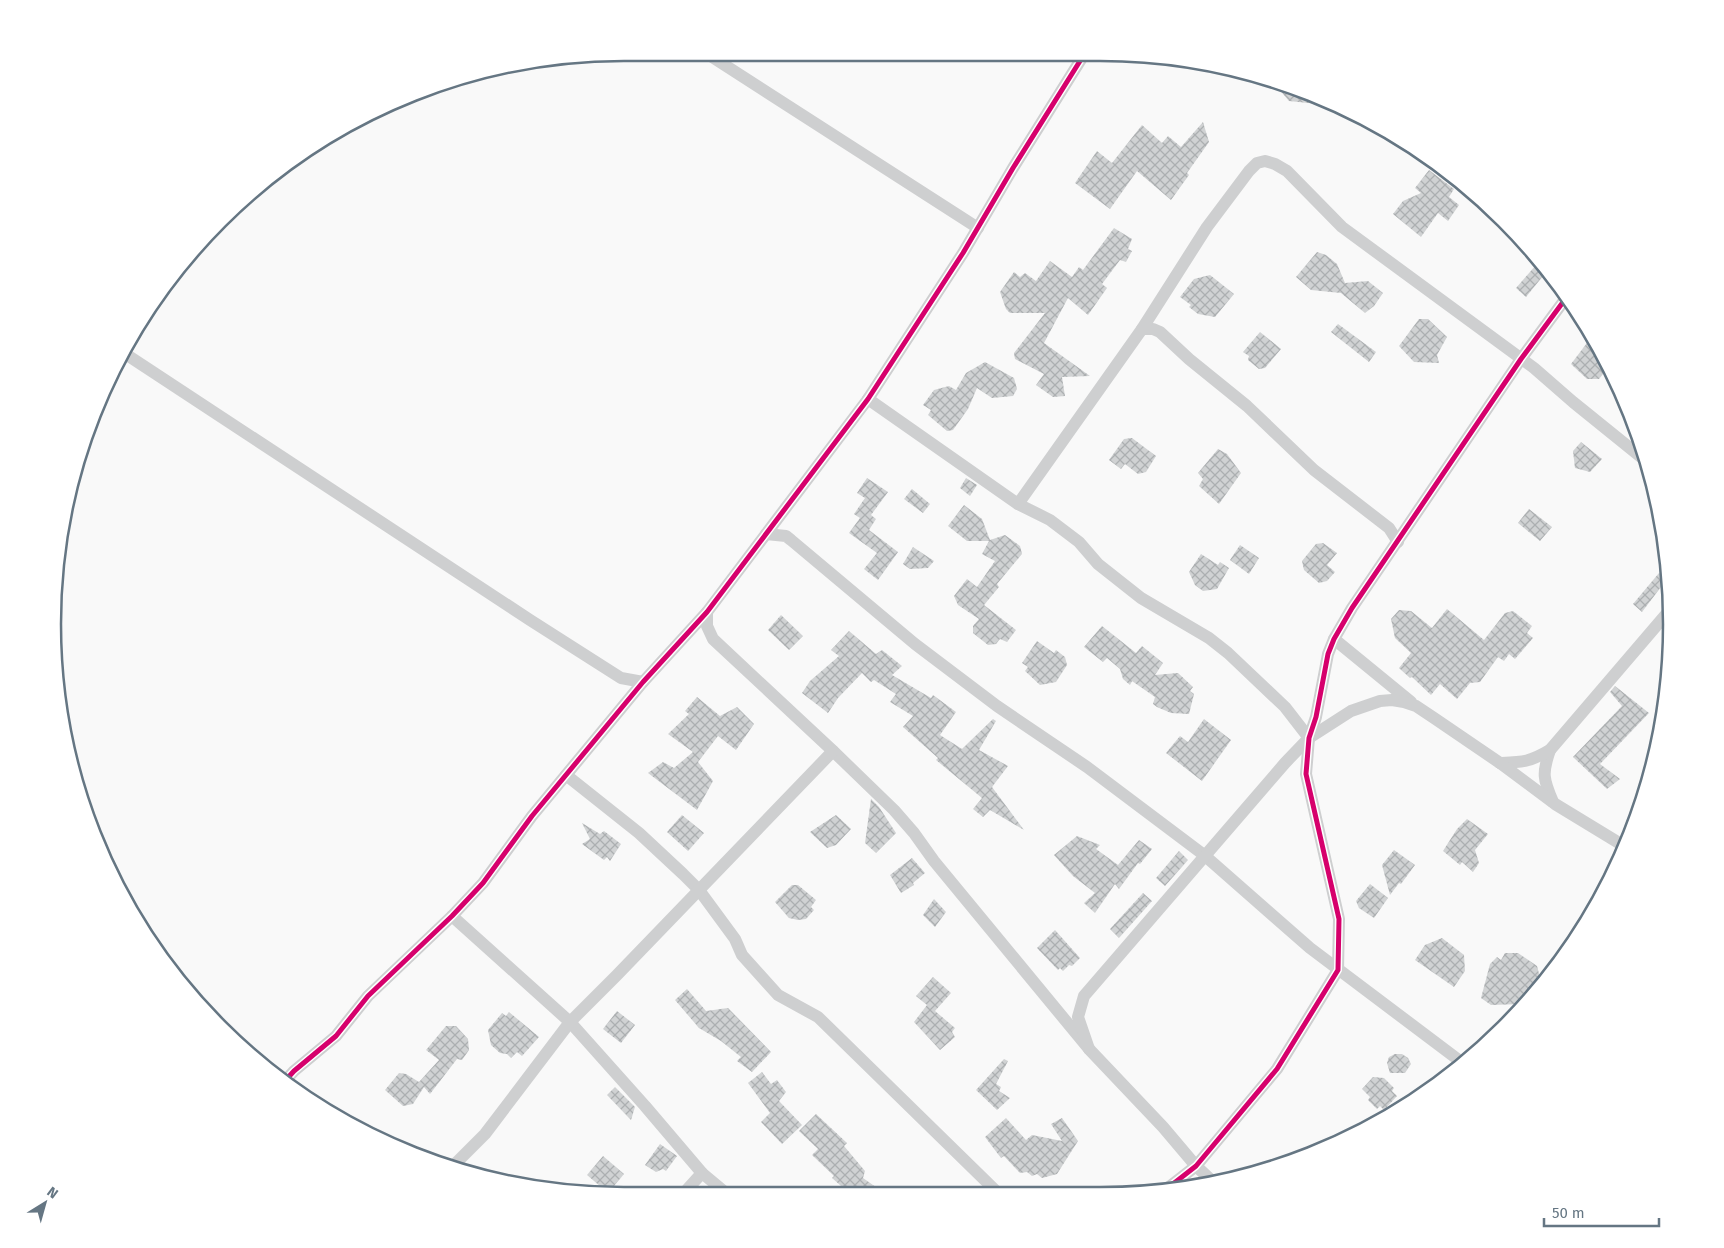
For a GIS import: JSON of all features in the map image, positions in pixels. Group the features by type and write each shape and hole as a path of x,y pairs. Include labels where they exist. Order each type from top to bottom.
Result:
{"street":[{"path":"720,61 978,228"},
{"path":"289,1076 336,1036 368,996 452,916 483,883 532,816 643,682 707,612 868,399 978,228 1080,61"},
{"path":"1018,504 1142,329 1215,215 1249,171 1257,163 1265,161 1287,171 1342,227 1521,359 1636,453"},
{"path":"1176,1181 1196,1166 1277,1069 1338,970 1339,919 1306,774 1309,738 1316,717 1325,667 1334,639 1352,608 1521,359 1562,303"},
{"path":"1142,329 1153,329 1160,332 1247,406 1314,470 1389,528 1398,542"},
{"path":"129,357 621,678 643,682"},
{"path":"868,399 1018,504 1050,520 1078,542 1098,564 1141,598 1209,638 1228,653 1285,707 1309,738"},
{"path":"766,534 786,536 922,650 997,706 1087,767 1204,855 1310,948 1457,1059"},
{"path":"707,612 708,626 713,639 894,810 1088,1048 1163,1127 1196,1166 1208,1176"},
{"path":"1500,762 1524,762 1550,750 1663,618"},
{"path":"1334,639 1416,706 1500,762 1555,804 1618,843"},
{"path":"1088,1048 1078,1017 1084,996 1204,855 1309,738 1351,711 1380,701 1392,700 1416,706"},
{"path":"1550,750 1543,776 1555,804"},
{"path":"457,1162 484,1134 570,1022 833,751"},
{"path":"566,776 639,832 699,890 735,939 742,955 778,995 818,1017 992,1187"},
{"path":"452,916 570,1022 702,1173 719,1187"},
{"path":"689,1187 702,1173"}],"building":[{"path":"1280,91 1314,104 1289,101"},
{"path":"1203,122 1209,142 1171,200 1137,171 1110,209 1075,183 1097,151 1112,163 1142,125 1162,143 1168,136 1181,147"},
{"path":"1429,170 1454,189 1449,197 1459,205 1448,221 1438,213 1421,237 1393,214 1403,201 1421,193 1415,188"},
{"path":"1114,228 1132,239 1128,249 1132,251 1126,262 1120,260 1102,284 1107,288 1088,315 1068,298 1044,343 1090,376 1062,377 1065,396 1053,397 1036,385 1044,374 1015,359 1014,353 1045,313 1010,313 1006,309 1000,292 1014,272 1020,277 1025,273 1036,281 1050,261 1072,277 1079,267 1083,270"},
{"path":"1317,252 1326,255 1337,264 1345,283 1368,281 1383,293 1374,306 1365,313 1341,293 1311,290 1296,277"},
{"path":"1534,267 1542,277 1526,297 1516,288"},
{"path":"1210,275 1234,294 1215,317 1198,314 1189,307 1191,305 1180,297 1194,279"},
{"path":"1419,319 1428,319 1447,337 1437,355 1439,363 1414,362 1399,346"},
{"path":"1338,324 1376,352 1369,362 1331,332"},
{"path":"1260,332 1281,349 1265,368 1259,369 1248,360 1249,356 1243,352"},
{"path":"1587,343 1604,373 1599,379 1587,379 1571,364"},
{"path":"985,362 1014,378 1017,389 1013,396 992,398 977,388 968,409 953,430 947,431 928,415 931,410 923,405 934,390 949,386 956,390 966,373"},
{"path":"1132,438 1156,456 1146,472 1138,474 1125,464 1121,469 1109,460 1124,439"},
{"path":"1581,442 1602,459 1590,472 1575,468 1573,451"},
{"path":"1218,449 1227,454 1241,473 1219,504 1199,486 1203,479 1198,473"},
{"path":"867,478 888,492 871,515 876,519 869,530 898,552 878,580 864,569 877,553 849,533 860,518 854,514 865,498 857,493"},
{"path":"966,478 977,485 970,496 960,488"},
{"path":"912,489 930,504 923,513 904,499"},
{"path":"964,505 982,519 990,540 1005,535 1020,546 1022,554 997,584 999,587 984,605 1016,630 1007,642 1000,639 996,644 988,645 973,633 973,626 979,619 958,605 954,596 967,579 977,587 995,561 982,554 989,541 967,541 948,526"},
{"path":"1529,509 1552,527 1540,541 1518,523"},
{"path":"1323,543 1337,553 1327,565 1335,572 1327,581 1319,583 1304,570 1302,561 1316,544"},
{"path":"1240,545 1259,558 1249,574 1230,560"},
{"path":"913,547 934,561 928,568 910,569 903,564"},
{"path":"1201,554 1218,565 1220,562 1229,568 1217,589 1203,591 1195,585 1189,572"},
{"path":"1659,573 1661,574 1662,586 1642,612 1633,604"},
{"path":"1447,609 1484,640 1505,613 1513,611 1532,626 1527,633 1533,638 1515,659 1509,654 1504,661 1498,657 1480,682 1470,683 1457,699 1440,684 1431,695 1412,677 1410,678 1399,668 1411,653 1395,638 1391,619 1399,610 1411,611 1432,628"},
{"path":"781,615 803,636 789,650 768,630"},
{"path":"1102,626 1136,653 1142,646 1163,663 1155,675 1178,673 1193,687 1190,691 1194,694 1189,714 1171,713 1157,707 1153,704 1155,697 1132,681 1130,685 1123,679 1120,669 1107,658 1103,662 1084,647"},
{"path":"849,631 876,654 882,650 902,666 892,675 931,698 933,695 956,712 940,735 962,749 993,719 996,721 979,750 1008,766 992,787 1024,830 990,810 983,817 973,809 982,798 936,760 938,758 903,727 913,716 890,702 896,694 874,680 871,682 862,673 838,698 828,713 802,693 810,681 839,656 831,650"},
{"path":"1037,641 1054,653 1056,650 1065,657 1067,665 1056,682 1040,685 1025,671 1028,667 1022,663"},
{"path":"1615,686 1649,713 1600,764 1620,779 1607,789 1573,757 1622,706 1610,692"},
{"path":"697,697 720,716 737,707 754,724 736,750 718,736 698,762 713,781 697,810 648,773 663,762 674,768 693,752 668,734 689,714 685,711"},
{"path":"1204,719 1231,740 1202,781 1166,753 1180,736 1188,742"},
{"path":"871,799 879,807 896,833 876,853 865,843"},
{"path":"682,815 704,833 688,851 667,832"},
{"path":"836,815 851,829 836,845 827,848 810,832"},
{"path":"1467,819 1488,834 1475,850 1479,863 1473,872 1462,862 1460,865 1443,851 1457,829"},
{"path":"582,823 600,834 604,831 621,844 610,861 607,857 604,860 582,844 590,839"},
{"path":"1077,836 1100,845 1096,849 1118,865 1139,840 1152,849 1140,864 1138,863 1119,889 1115,884 1095,913 1084,903 1095,893 1073,876 1054,855"},
{"path":"1394,850 1415,865 1390,895 1382,865"},
{"path":"1179,851 1188,860 1165,886 1156,878"},
{"path":"912,858 925,873 913,883 914,885 901,893 890,875"},
{"path":"1370,884 1388,898 1374,918 1359,908 1356,901"},
{"path":"792,885 798,885 816,900 811,907 814,910 806,919 789,918 775,902"},
{"path":"1143,893 1152,901 1119,938 1110,929"},
{"path":"934,899 946,912 935,927 923,915"},
{"path":"1055,930 1080,958 1063,971 1060,968 1058,970 1037,948"},
{"path":"1442,938 1464,955 1465,971 1454,987 1415,960 1425,945"},
{"path":"1505,953 1518,953 1537,966 1539,975 1514,1004 1491,1005 1481,998 1490,964 1497,957 1501,960"},
{"path":"933,977 951,993 935,1011 955,1028 952,1032 955,1037 940,1050 914,1022 927,1005 916,996"},
{"path":"687,989 706,1011 728,1008 771,1052 752,1072 737,1061 741,1057 721,1041 699,1028 675,1000"},
{"path":"617,1011 635,1025 621,1043 603,1029"},
{"path":"509,1012 539,1037 522,1056 517,1052 511,1058 507,1054 500,1053 491,1045 488,1030 502,1013 506,1016"},
{"path":"446,1026 456,1026 468,1039 469,1050 462,1060 457,1059 430,1094 424,1087 413,1104 403,1106 385,1090 399,1073 406,1074 419,1082 439,1060 426,1050"},
{"path":"1395,1054 1402,1054 1408,1058 1411,1064 1405,1073 1390,1073 1387,1063 1389,1057"},
{"path":"1004,1059 1008,1061 996,1084 1001,1087 999,1091 1010,1098 997,1110 976,1090"},
{"path":"762,1072 771,1084 777,1080 786,1092 779,1101 802,1125 782,1144 761,1122 770,1113 748,1083"},
{"path":"1373,1077 1384,1078 1394,1088 1392,1091 1397,1096 1386,1108 1384,1110 1380,1106 1377,1109 1368,1100 1370,1097 1362,1089"},
{"path":"615,1087 635,1107 631,1120 607,1095"},
{"path":"816,1114 847,1143 844,1146 865,1171 863,1178 876,1187 842,1187 832,1178 834,1176 812,1155 818,1149 799,1131"},
{"path":"1006,1118 1026,1140 1032,1135 1062,1141 1051,1124 1062,1118 1078,1141 1057,1174 1042,1178 1037,1174 1032,1176 1027,1172 1020,1173 1004,1156 1001,1158 985,1137"},
{"path":"660,1144 677,1156 666,1171 663,1169 656,1172 645,1165"},
{"path":"603,1156 624,1174 613,1187 600,1186 587,1175"}],"cycle path":[{"path":"289,1076 336,1036 368,996 452,916 483,883 532,816 643,682 707,612 868,399 963,253 1013,168 1080,61"},
{"path":"1176,1181 1196,1166 1277,1069 1338,970 1339,919 1306,774 1309,738 1316,717 1328,654 1334,639 1352,608 1521,359 1562,303"}]}
